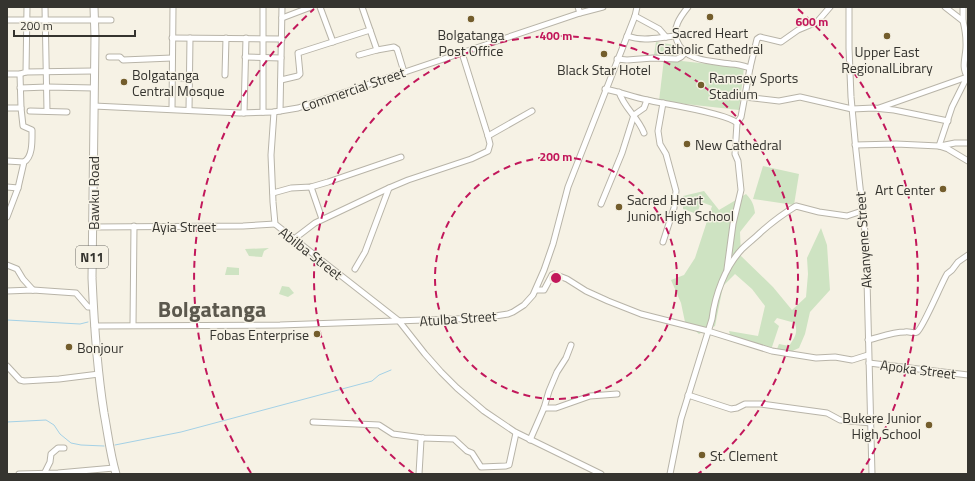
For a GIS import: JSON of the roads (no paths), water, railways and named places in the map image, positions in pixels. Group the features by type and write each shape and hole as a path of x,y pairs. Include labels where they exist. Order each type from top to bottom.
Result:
{"highway":[{"name":"Bawku Road","path":"94,7 93,308 99,374 107,431 115,471"}],"street":[{"path":"26,72 27,7"},
{"path":"45,7 47,111"},
{"path":"172,109 173,7"},
{"path":"263,7 263,112"},
{"path":"280,111 282,7"},
{"path":"282,18 311,7"},
{"path":"320,7 333,42"},
{"path":"362,7 377,50"},
{"path":"578,7 580,13"},
{"name":"Commercial Street","path":"94,106 244,113 280,111 310,104 580,13 603,7"},
{"name":"Atulba Street","path":"94,326 280,324 482,318 508,314 517,310 527,302 536,290 544,270 553,244 568,187 617,58 635,16 637,7"},
{"path":"688,7 679,19 675,29 679,45 686,52 697,58 710,62 750,68"},
{"path":"726,272 733,224 741,190 738,160 735,154 737,122 741,117 757,39 760,37 781,42 798,30 817,22 830,7"},
{"name":"Akanyene Street","path":"849,7 849,48 852,109 866,241 872,474"},
{"path":"945,7 963,21"},
{"path":"939,146 952,107 967,77 964,64 967,45 963,21 963,7"},
{"path":"635,16 659,29 666,37"},
{"path":"7,20 111,20"},
{"path":"281,80 298,76 300,74 298,53 370,30"},
{"path":"627,36 634,38 657,39 676,36"},
{"path":"172,38 282,38"},
{"path":"189,110 190,38"},
{"path":"225,75 226,38"},
{"path":"244,113 246,38"},
{"path":"359,55 394,47 397,49 404,72"},
{"path":"617,58 627,60 653,58 677,59 686,52"},
{"path":"294,239 315,222 389,188 408,180 471,159 488,151 490,144 488,136 462,53"},
{"path":"109,57 120,57 123,60 172,58"},
{"path":"246,57 281,58"},
{"path":"7,74 20,74 26,72 94,71"},
{"path":"7,217 18,188 24,162 30,156 32,138 32,130 23,126 20,108 20,74"},
{"path":"173,77 190,79"},
{"path":"877,109 967,77"},
{"path":"20,88 94,88"},
{"path":"606,89 647,100 721,116 737,122"},
{"path":"619,92 625,106 642,126 644,133"},
{"path":"745,98 779,101 800,97 852,109 894,110 948,121"},
{"path":"601,204 622,153 634,115 644,108 647,100"},
{"path":"663,103 658,131 660,144 666,154 676,191 674,208 663,242"},
{"path":"7,108 20,108"},
{"path":"30,111 67,112"},
{"path":"488,136 532,111"},
{"name":"Abilba Street","path":"274,112 271,155 275,224 399,321 424,354 457,388 484,411 516,433 601,474"},
{"path":"855,145 896,144 939,146 968,142"},
{"path":"939,146 948,149 968,161"},
{"path":"273,193 290,188 311,187 401,157"},
{"path":"7,161 24,162"},
{"path":"7,187 18,188"},
{"path":"311,187 322,219"},
{"path":"355,268 365,252 389,188"},
{"path":"670,474 681,419 712,320 713,308 726,272 733,260 742,249 775,219 796,206 819,212 847,216 862,211"},
{"name":"Ayia Street","path":"93,227 243,226 275,224"},
{"path":"132,325 134,226"},
{"path":"868,340 902,332 915,333 918,331 923,325 931,305 947,274 958,262 968,256"},
{"path":"7,265 17,269 22,279 34,290"},
{"path":"536,290 544,290 554,274 567,279 586,291 641,314 708,331 772,351 816,358 835,357 852,360 868,356"},
{"path":"7,291 34,290 76,293 88,307 93,308"},
{"path":"530,440 555,378 571,345"},
{"name":"Apoka Street","path":"869,363 968,376"},
{"path":"7,366 20,380 24,381 59,379 99,374"},
{"path":"544,408 556,408 590,396 617,394"},
{"path":"688,395 731,408 737,408 745,404 761,404 827,414 840,420 871,423"},
{"path":"313,422 379,425 393,434 455,440 472,454 481,468 506,466 510,463 516,433"},
{"path":"419,474 421,440 423,438"},
{"path":"44,474 50,462 51,454 58,448 64,448"},
{"path":"19,474 58,474 115,471"}],"waterway":[{"path":"7,320 80,324 88,322"},
{"path":"115,445 181,432 372,381 379,375 391,370"},
{"path":"7,422 46,420 54,425 60,434 71,443 104,446"}],"place":[{"name":"Sacred Heart Catholic Cathedral","path":"710,17"},
{"name":"Bolgatanga Post Office","path":"471,19"},
{"name":"Upper East RegionalLibrary","path":"887,36"},
{"name":"Black Star Hotel","path":"604,54"},
{"name":"Bolgatanga Central Mosque","path":"124,82"},
{"name":"Ramsey Sports Stadium","path":"701,85"},
{"name":"New Cathedral","path":"687,144"},
{"name":"Art Center","path":"943,189"},
{"name":"Sacred Heart Junior High School","path":"619,207"},
{"name":"Fobas Enterprise","path":"317,334"},
{"name":"Bonjour","path":"69,347"},
{"name":"Bukere Junior High School","path":"929,425"},
{"name":"St. Clement","path":"702,455"}],"district":[{"name":"Bolgatanga","path":"212,309"}]}
